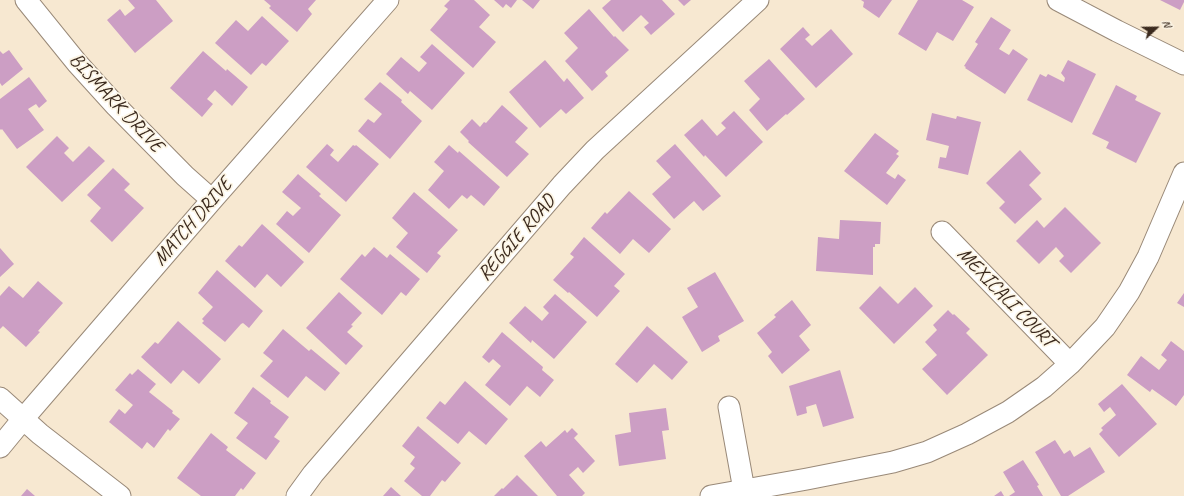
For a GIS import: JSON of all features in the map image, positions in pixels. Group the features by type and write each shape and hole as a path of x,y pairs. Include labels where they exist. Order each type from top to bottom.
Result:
{"street":[{"name":"BISMARK DRIVE","path":"26,0 77,63 116,106 185,176 212,200"},
{"name":"MATCH DRIVE","path":"0,447 22,419 212,200 388,0"},
{"name":"REGGIE ROAD","path":"297,496 313,474 557,191 595,150 758,0"},
{"path":"1058,0 1184,64"},
{"path":"711,496 893,462 927,452 967,434 1008,412 1044,387 1070,364 1105,327 1129,292 1148,257 1184,173"},
{"name":"MEXICALI COURT","path":"942,232 1070,364"},
{"path":"0,398 40,434 120,496"},
{"path":"729,407 744,490"}],"building":[{"path":"128,0 156,0 173,21 135,53 107,20 120,9 125,16 135,8"},
{"path":"264,0 316,0 308,9 312,14 297,32 269,8 271,6"},
{"path":"450,0 474,0 490,15 479,27 496,42 473,68 430,30 448,9 444,6"},
{"path":"494,0 517,0 511,8 506,4 503,8"},
{"path":"522,0 540,0 533,9"},
{"path":"611,0 662,0 675,14 651,35 644,27 649,23 641,15 623,32 602,8"},
{"path":"678,0 691,0 684,6"},
{"path":"861,0 892,0 879,18 863,7 864,2"},
{"path":"918,0 962,0 974,7 953,41 937,32 926,51 898,34"},
{"path":"1160,0 1184,0 1184,2 1180,10"},
{"path":"589,9 614,37 615,36 629,50 605,72 608,76 592,91 565,61 578,48 564,33"},
{"path":"262,16 289,41 266,66 262,63 251,75 215,43 236,20 248,31"},
{"path":"991,17 1011,30 999,49 1009,55 1013,49 1028,59 1005,94 964,66 978,44 975,42"},
{"path":"803,27 810,35 805,39 812,46 831,29 853,54 816,88 780,49"},
{"path":"432,44 465,73 432,110 410,91 408,94 386,74 401,57 419,72 427,63 420,57"},
{"path":"9,50 23,69 2,86 0,83 0,51 3,54"},
{"path":"203,51 226,71 227,69 248,87 232,106 215,90 207,99 213,104 202,117 170,88"},
{"path":"769,59 805,99 767,131 749,110 760,99 744,81"},
{"path":"545,60 564,82 567,78 584,98 566,114 561,109 540,128 509,92"},
{"path":"1068,60 1096,74 1072,123 1027,100 1040,74 1046,77 1048,74 1064,82 1065,78 1061,73"},
{"path":"29,77 47,101 39,108 36,104 28,109 44,130 17,149 2,129 0,129 0,99"},
{"path":"380,82 402,100 401,102 422,121 390,159 358,131 368,119 374,123 382,114 364,99"},
{"path":"1116,85 1137,96 1135,100 1161,113 1136,163 1106,148 1109,142 1092,134"},
{"path":"502,105 528,128 515,142 529,154 507,177 468,142 469,141 460,132 472,119 480,127 484,122 486,123"},
{"path":"734,111 763,142 726,177 705,155 704,157 684,135 702,119 717,136 726,128 721,123"},
{"path":"932,113 956,119 957,116 981,122 968,175 938,168 940,157 946,158 949,146 926,140"},
{"path":"875,133 899,151 896,154 899,156 886,173 895,179 898,174 906,180 887,205 844,171"},
{"path":"57,136 69,148 64,153 73,162 89,146 105,161 62,202 26,167"},
{"path":"327,144 334,150 330,155 338,162 353,145 356,145 379,164 346,202 306,167"},
{"path":"675,144 721,196 703,211 694,201 674,219 652,194 671,177 656,161"},
{"path":"449,145 458,153 459,151 500,187 484,206 471,195 467,199 462,195 449,209 428,190 444,171 434,162"},
{"path":"1020,150 1041,173 1029,185 1042,199 1015,224 999,208 1005,202 986,183"},
{"path":"113,168 130,184 124,190 144,208 112,242 90,221 101,208 87,195"},
{"path":"298,174 321,194 319,196 341,215 309,253 276,224 287,211 293,216 301,208 282,192"},
{"path":"629,191 671,229 649,253 633,239 620,254 591,228 605,212 607,214"},
{"path":"414,192 458,230 437,253 441,256 427,273 396,247 408,233 392,218"},
{"path":"1065,207 1101,243 1071,273 1059,261 1064,256 1056,247 1039,264 1016,241 1037,220 1044,228"},
{"path":"840,220 881,222 880,244 875,244 875,247 873,247 873,275 816,271 818,237 839,239"},
{"path":"262,224 304,262 281,287 267,274 255,288 225,261 239,245 242,247"},
{"path":"584,237 625,274 614,286 620,291 597,317 553,280 574,257 570,254"},
{"path":"374,247 387,258 390,254 420,279 406,296 401,292 382,315 340,279 362,254 365,257"},
{"path":"0,248 14,264 0,277"},
{"path":"217,270 263,311 249,328 243,323 241,324 225,342 202,323 204,321 202,319 213,307 198,293"},
{"path":"715,272 744,321 718,336 720,341 702,352 682,317 698,307 687,288"},
{"path":"38,281 63,303 26,347 3,326 0,329 0,296 9,286 23,298"},
{"path":"880,286 898,304 915,287 933,306 894,344 859,308"},
{"path":"339,292 362,313 347,332 363,346 346,365 306,328"},
{"path":"1184,293 1184,307 1177,303"},
{"path":"555,294 587,322 554,359 532,340 531,343 509,323 525,306 542,321 549,313 543,307"},
{"path":"792,300 811,325 799,336 810,350 782,374 768,356 772,352 757,333 776,317 774,315"},
{"path":"948,310 970,329 966,333 988,355 947,395 922,369 937,355 925,342 937,330 933,325"},
{"path":"178,321 221,359 199,384 183,370 171,384 141,357 155,342 158,344"},
{"path":"647,326 688,362 672,380 654,364 637,383 615,364"},
{"path":"283,329 309,351 311,349 340,373 325,391 306,376 288,398 260,376 273,361 263,353"},
{"path":"502,332 543,367 542,370 554,380 540,397 527,386 510,406 485,385 501,366 493,359 489,363 482,357"},
{"path":"1171,341 1184,351 1184,395 1176,406 1152,389 1150,392 1127,375 1141,356 1159,370 1167,360 1161,355"},
{"path":"138,369 156,384 149,392 173,411 172,413 180,419 170,431 168,429 154,448 147,442 142,449 109,422 119,409 125,414 133,405 115,390 130,373 132,375"},
{"path":"840,370 854,418 823,427 816,404 806,407 807,413 797,416 789,386"},
{"path":"465,381 508,419 486,445 469,431 458,444 426,418 440,401 445,405"},
{"path":"1122,384 1157,424 1119,457 1099,434 1103,430 1101,428 1116,415 1110,407 1104,412 1098,404"},
{"path":"253,387 271,401 270,403 289,417 274,437 280,441 266,460 236,438 248,423 234,413"},
{"path":"666,408 669,430 662,431 666,459 619,466 615,435 631,432 629,413"},
{"path":"418,426 461,463 445,482 442,480 430,496 422,496 404,481 415,468 410,464 415,457 402,446"},
{"path":"572,428 578,434 574,438 595,461 583,473 578,467 569,475 585,493 582,496 557,496 524,456 541,441 546,447 565,430 567,433"},
{"path":"211,433 228,447 226,450 256,473 243,490 241,488 235,496 201,496 177,478"},
{"path":"1055,440 1064,454 1070,450 1074,457 1090,447 1105,472 1068,496 1061,496 1035,452"},
{"path":"1023,460 1039,485 1037,486 1043,496 1009,496 1015,492 1003,472"},
{"path":"517,475 538,496 494,496 502,488 503,489"},
{"path":"391,487 401,496 383,496"},
{"path":"27,489 35,496 21,496"},
{"path":"1001,491 1004,496 994,496"}]}
